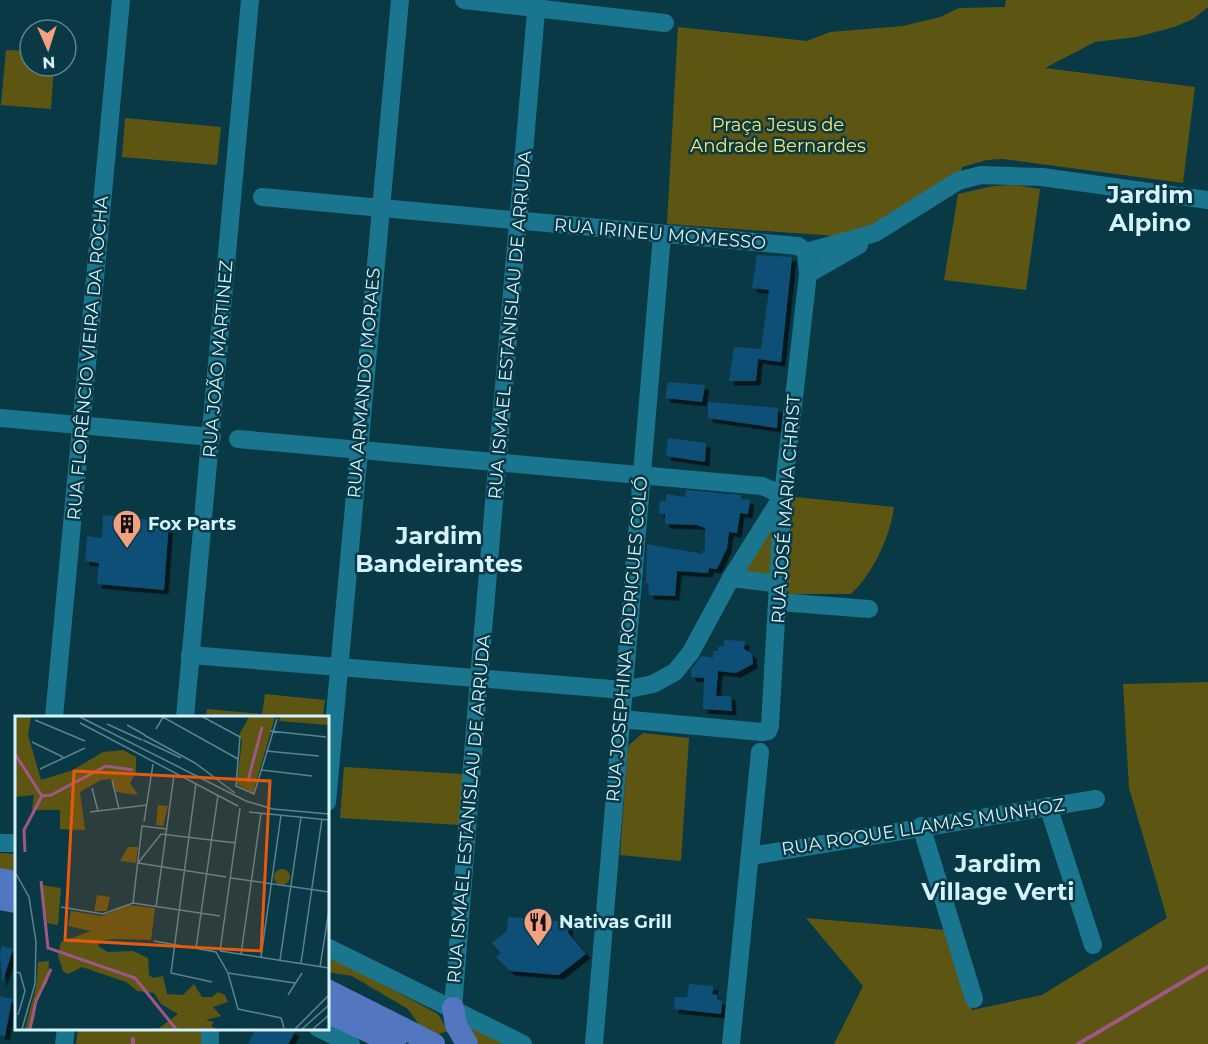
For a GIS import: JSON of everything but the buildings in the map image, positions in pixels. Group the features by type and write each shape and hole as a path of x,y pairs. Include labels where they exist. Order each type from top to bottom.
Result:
{"main road":[{"path":"0,879 15,882"},
{"path":"0,899 15,902"},
{"path":"328,991 434,1044"},
{"path":"453,1008 456,1025 467,1044"},
{"path":"328,1012 395,1044"}],"street":[{"name":"RUA FLORÊNCIO VIEIRA DA ROCHA","path":"54,716 121,0"},
{"name":"RUA JOÃO MARTINEZ","path":"185,716 250,0"},
{"name":"RUA ARMANDO MORAES","path":"328,791 400,0"},
{"path":"464,0 537,4 665,23"},
{"name":"RUA ISMAEL ESTANISLAU DE ARRUDA","path":"453,1008 478,678 499,462 537,4"},
{"path":"808,274 853,249 958,181 981,175 1042,177 1208,200"},
{"name":"RUA IRINEU MOMESSO","path":"262,198 798,246 806,252"},
{"path":"806,252 875,233"},
{"name":"RUA JOSEPHINA RODRIGUES COLÓ","path":"594,1044 640,474 662,235"},
{"name":"RUA JOSÉ MARIA CHRIST","path":"621,719 768,731 779,593 783,495 808,274 806,252"},
{"path":"0,418 212,437"},
{"path":"190,655 624,690 653,684 675,672 692,652 731,578 783,495 762,486 238,439"},
{"path":"731,578 779,593 869,609"},
{"path":"731,1044 760,752"},
{"name":"RUA ROQUE LLAMAS MUNHOZ","path":"751,856 921,826 1096,799"},
{"path":"1048,806 1093,945"},
{"path":"921,826 974,999"},
{"path":"328,947 523,1044"},
{"path":"64,1044 66,1029"},
{"path":"320,1029 351,1044"}],"green space":[{"name":"Praça Jesus de Andrade Bernardes","path":"1006,0 1208,0 1208,7 1193,19 1174,27 1137,37 1095,42 1045,68 1195,87 1183,183 1003,159 987,160 962,167 961,174 868,230 836,236 667,224 678,27 807,41 830,32 903,26 940,17 959,8 1005,7"},
{"path":"6,50 18,50 18,78 53,78 51,109 1,105"},
{"path":"125,118 221,127 217,165 122,157"},
{"path":"1016,185 1040,189 1026,290 944,280 958,194 993,186"},
{"path":"795,497 894,507 889,530 879,554 866,576 851,594 790,594 786,589 792,500"},
{"path":"771,529 779,531 779,580 736,575"},
{"path":"1208,682 1208,1044 834,1044 863,986 806,918 946,930 972,1010 1042,995 1167,918 1129,788 1123,684"},
{"path":"265,694 325,700 323,716 206,716 207,709 262,714"},
{"path":"643,733 689,738 681,861 620,855 629,745"},
{"path":"344,767 463,774 460,825 340,818"},
{"path":"0,853 15,854 15,874 0,872"},
{"path":"328,955 438,1014 448,1031 435,1035 420,1026 408,1009 352,976 328,972"},
{"path":"466,1023 510,1044 478,1044"},
{"path":"78,1029 204,1029 203,1044 76,1044"}],"waterway":[{"path":"1078,1044 1208,967"},
{"path":"133,1039 133,1044"}],"place":[{"name":"Fox Parts","path":"127,550"},
{"name":"Nativas Grill","path":"538,948"}],"district":[{"name":"Jardim Alpino","path":"1150,208"},
{"name":"Jardim Bandeirantes","path":"439,549"},
{"name":"Jardim Village Verti","path":"998,877"}]}
